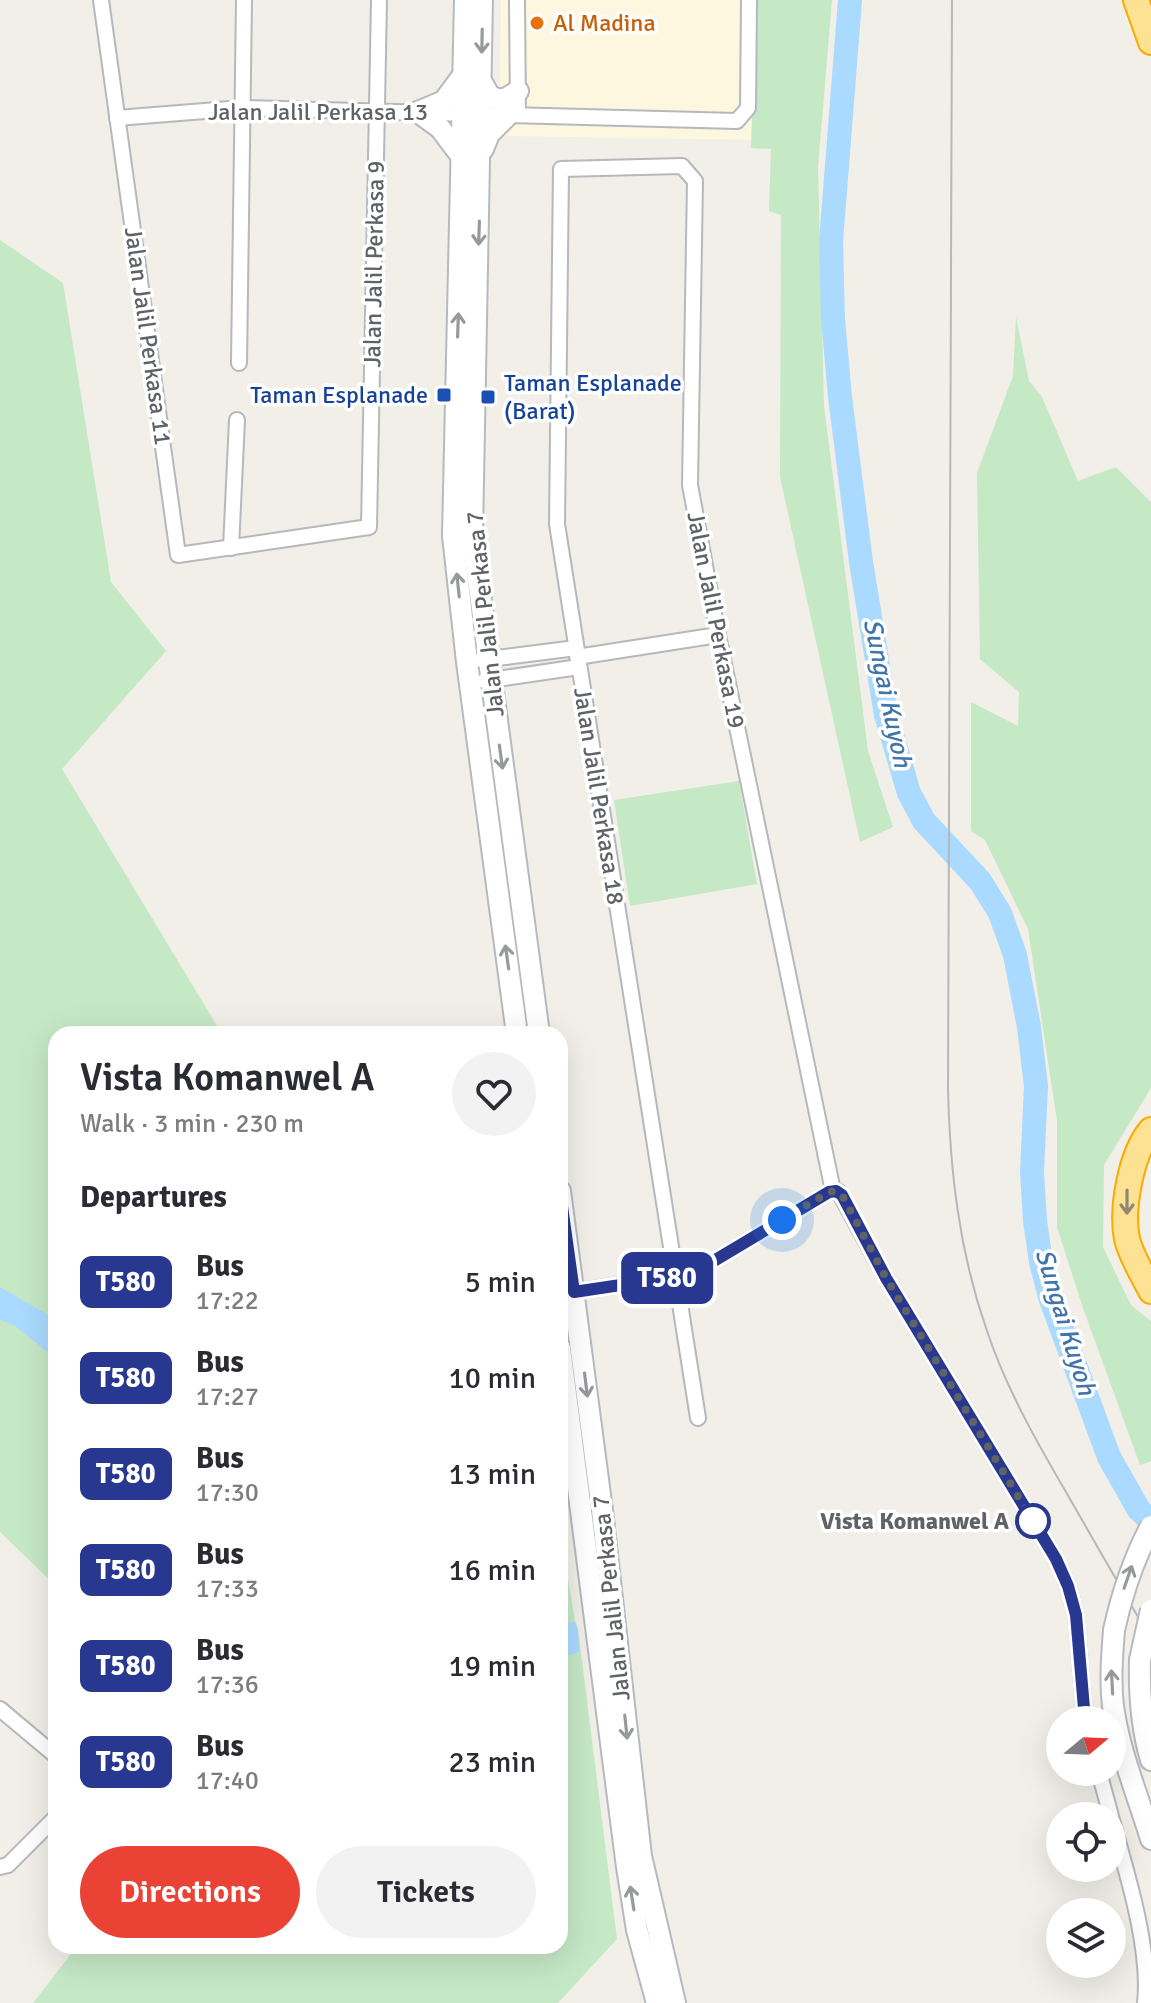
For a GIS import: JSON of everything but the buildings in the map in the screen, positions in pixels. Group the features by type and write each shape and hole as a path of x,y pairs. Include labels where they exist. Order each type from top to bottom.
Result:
{"highway":[{"path":"1136,0 1151,42"},
{"path":"1151,1130 1143,1138 1126,1190 1127,1239 1151,1291"}],"street":[{"name":"Jalan Jalil Perkasa 11","path":"101,0 178,555 231,548"},
{"path":"239,363 244,0"},
{"name":"Jalan Jalil Perkasa 9","path":"231,548 369,527 379,0"},
{"name":"Jalan Jalil Perkasa 7","path":"465,0 473,78"},
{"name":"Jalan Jalil Perkasa 7","path":"482,0 472,114 472,534 538,1026"},
{"path":"418,112 472,156 486,138 513,115 518,91 517,0"},
{"path":"739,0 749,0"},
{"name":"Jalan Jalil Perkasa 13","path":"117,118 242,108 737,121 748,108 749,0"},
{"path":"418,112 444,101 473,78 498,100 518,91"},
{"name":"Jalan Jalil Perkasa 7","path":"472,156 453,536 468,672 516,1026"},
{"name":"Jalan Jalil Perkasa 19","path":"561,169 682,166 695,181 690,485 831,1192 842,1195 886,1278 1056,1559 1076,1615 1084,1706"},
{"name":"Jalan Jalil Perkasa 18","path":"561,169 557,524 698,1418"},
{"path":"231,548 237,420"},
{"path":"468,672 718,635"},
{"path":"468,672 577,658"},
{"path":"568,1293 674,1277 712,1262 831,1192"},
{"name":"Jalan Jalil Perkasa 7","path":"568,1299 602,1510 641,1856 675,2003"},
{"name":"Jalan Jalil Perkasa 7","path":"568,1410 627,1867 637,1930 657,2003"},
{"path":"1151,1526 1137,1553 1122,1596 1114,1630 1111,1673 1119,1734 1151,1839"},
{"path":"1151,1610 1140,1660 1139,1697 1144,1738 1151,1760"},
{"path":"0,1709 48,1749"},
{"path":"0,1867 8,1865 48,1825"},
{"path":"1126,1872 1144,1936 1150,1982 1145,2003"}],"shaded area":[{"path":"501,0 764,0 763,140 500,136"}],"green space":[{"path":"755,0 832,0 818,167 824,406 868,751 893,827 860,842 780,477 781,215 769,211 771,149 751,148"},
{"path":"0,240 63,283 111,582 166,651 62,769 217,1026 48,1026 48,1578 0,1532"},
{"path":"1016,317 1029,381 1042,397 1078,481 1116,467 1151,502 1151,1088 1104,1165 1103,1247 1131,1305 1151,1321 1151,1461 1140,1465 1057,1227 1057,1121 1028,929 985,840 971,831 971,702 1018,726 1019,692 980,659 977,473 1013,376"},
{"path":"739,781 757,884 630,906 614,800"},
{"path":"568,1579 578,1629 617,1939 558,2003 33,2003 71,1954 568,1954"}],"water":[{"path":"0,1287 48,1316 48,1353 15,1326 0,1320"},
{"path":"568,1622 575,1622 578,1629 579,1652 568,1655"}],"waterway":[{"name":"Sungai Kuyoh","path":"850,0 831,242 833,319 861,562 886,715 909,793 924,821 980,881 1000,913 1015,955 1029,1027 1036,1086 1032,1172 1041,1262 1050,1297 1109,1457 1139,1510 1151,1521"}],"tram line":[{"path":"952,0 948,1089 954,1180 969,1269 1002,1371 1043,1452 1151,1639"}],"bus line":[{"name":"T580","path":"568,1249 574,1292 674,1277 712,1262 829,1192 836,1191 842,1195 886,1278 1056,1559 1076,1615 1083,1706"}],"place":[{"name":"Al Madina","path":"537,23"},
{"name":"Taman Esplanade","path":"444,395"},
{"name":"Taman Esplanade (Barat)","path":"488,397"},
{"name":"Vista Komanwel A","path":"1033,1521"}],"route":[{"path":"782,1220 829,1192 836,1191 842,1195 886,1278 1033,1521"}]}
